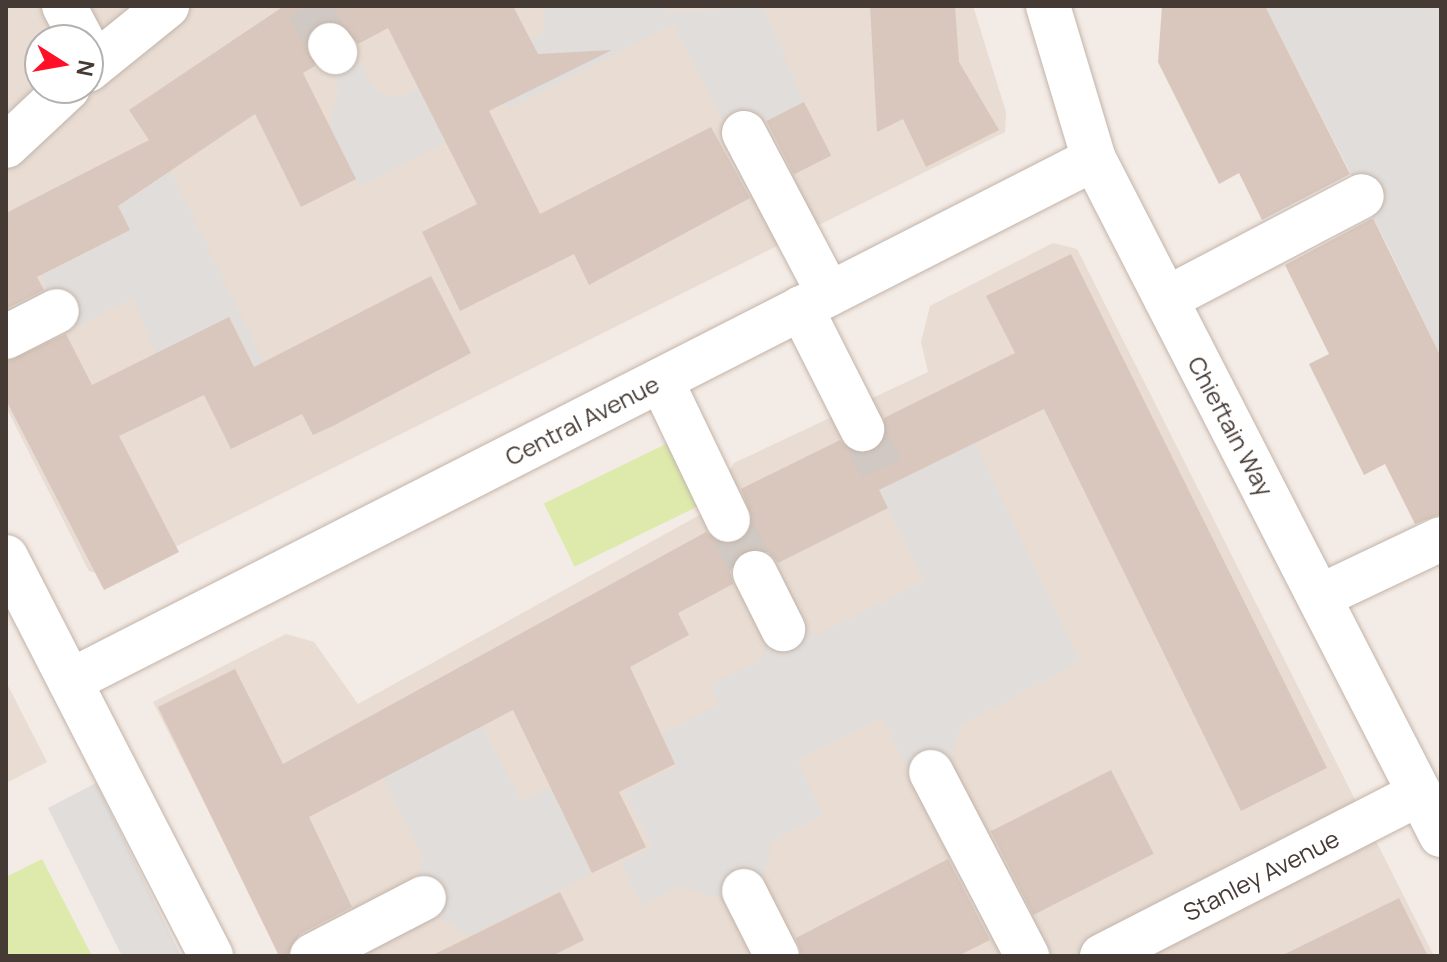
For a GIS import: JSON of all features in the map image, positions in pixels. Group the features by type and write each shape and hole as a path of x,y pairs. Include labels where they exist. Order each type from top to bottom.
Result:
{"street":[{"path":"104,49 167,6"},
{"name":"Chieftain Way","path":"1048,6 1094,159 1441,835"},
{"path":"6,146 45,104"},
{"path":"744,133 815,301 862,429"},
{"name":"Central Avenue","path":"70,681 1094,159"},
{"path":"1166,299 1362,196"},
{"path":"6,337 57,311"},
{"path":"661,380 728,520"},
{"path":"1321,596 1441,539"},
{"path":"6,557 211,956"},
{"path":"755,573 783,629"},
{"path":"931,772 1027,956"},
{"name":"Stanley Avenue","path":"1102,956 1420,793"},
{"path":"744,891 777,956"},
{"path":"312,956 424,898"}],"shaded area":[{"path":"6,6 973,6 1006,112 1005,132 115,577 89,571 6,407"},
{"path":"544,6 665,6 668,13 763,6 804,102 732,139 673,24 509,109 492,62 543,33"},
{"path":"1265,6 1441,6 1441,357 1389,249"},
{"path":"351,47 376,91 398,98 418,88 446,142 360,186 329,125 339,88 320,58"},
{"path":"98,166 170,171 292,418 282,424 229,317 156,353 132,298 66,333 41,276 130,230"},
{"path":"1053,243 1077,249 1434,956 283,956 153,702 286,634 314,642 358,704 707,511 734,463 928,372 921,342 930,306"},
{"path":"975,443 1080,662 961,725 948,764 914,781 882,718 797,760 823,815 773,841 762,881 726,901 681,886 642,906 621,863 652,847 624,792 676,766 662,734 719,704 710,685 759,661 772,635 795,623 818,634 924,581 879,490"},
{"path":"6,682 47,762 6,783"},
{"path":"482,726 521,801 550,787 592,873 470,936 431,913 416,883 424,858 383,778"},
{"path":"96,783 181,956 122,956 48,808"}],"green space":[{"path":"668,443 699,506 575,566 544,503"},
{"path":"42,859 92,956 6,956 6,877"}],"building":[{"path":"284,6 513,6 538,54 612,50 489,111 540,214 711,127 750,198 589,285 574,254 460,311 422,232 477,204 388,28 358,44 341,23 327,20 308,34 315,66 303,73 356,179 301,207 255,114 118,206 130,230 37,277 44,290 6,309 6,213 149,140 129,110"},
{"path":"870,6 955,6 959,62 999,130 926,167 903,119 877,132"},
{"path":"1162,6 1265,6 1350,174 1262,220 1239,173 1219,184 1158,62"},
{"path":"804,102 831,155 794,175 767,121"},
{"path":"1373,218 1441,357 1441,514 1415,524 1385,464 1364,475 1309,364 1329,354 1285,265"},
{"path":"1071,254 1327,768 1241,811 1044,409 879,490 888,508 778,563 768,552 743,551 730,571 733,584 678,613 689,635 630,667 675,764 619,792 646,847 592,873 513,710 309,817 352,907 300,934 287,956 279,956 158,707 235,669 283,764 706,532 725,545 739,542 753,521 741,489 840,440 849,450 873,452 883,442 884,418 1015,353 986,296"},
{"path":"431,276 471,353 333,426 313,435 302,414 231,449 204,395 119,436 179,552 104,590 6,400 6,362 66,334 92,385 229,317 254,367"},
{"path":"1111,770 1154,854 1033,915 991,831"},
{"path":"948,859 990,940 958,956 802,956 796,938"},
{"path":"560,892 584,940 552,956 431,956"},
{"path":"1399,898 1428,956 1281,956"}],"tunnel":[{"path":"308,6 330,45"},
{"path":"862,429 889,485"},
{"path":"728,520 755,573"}]}
